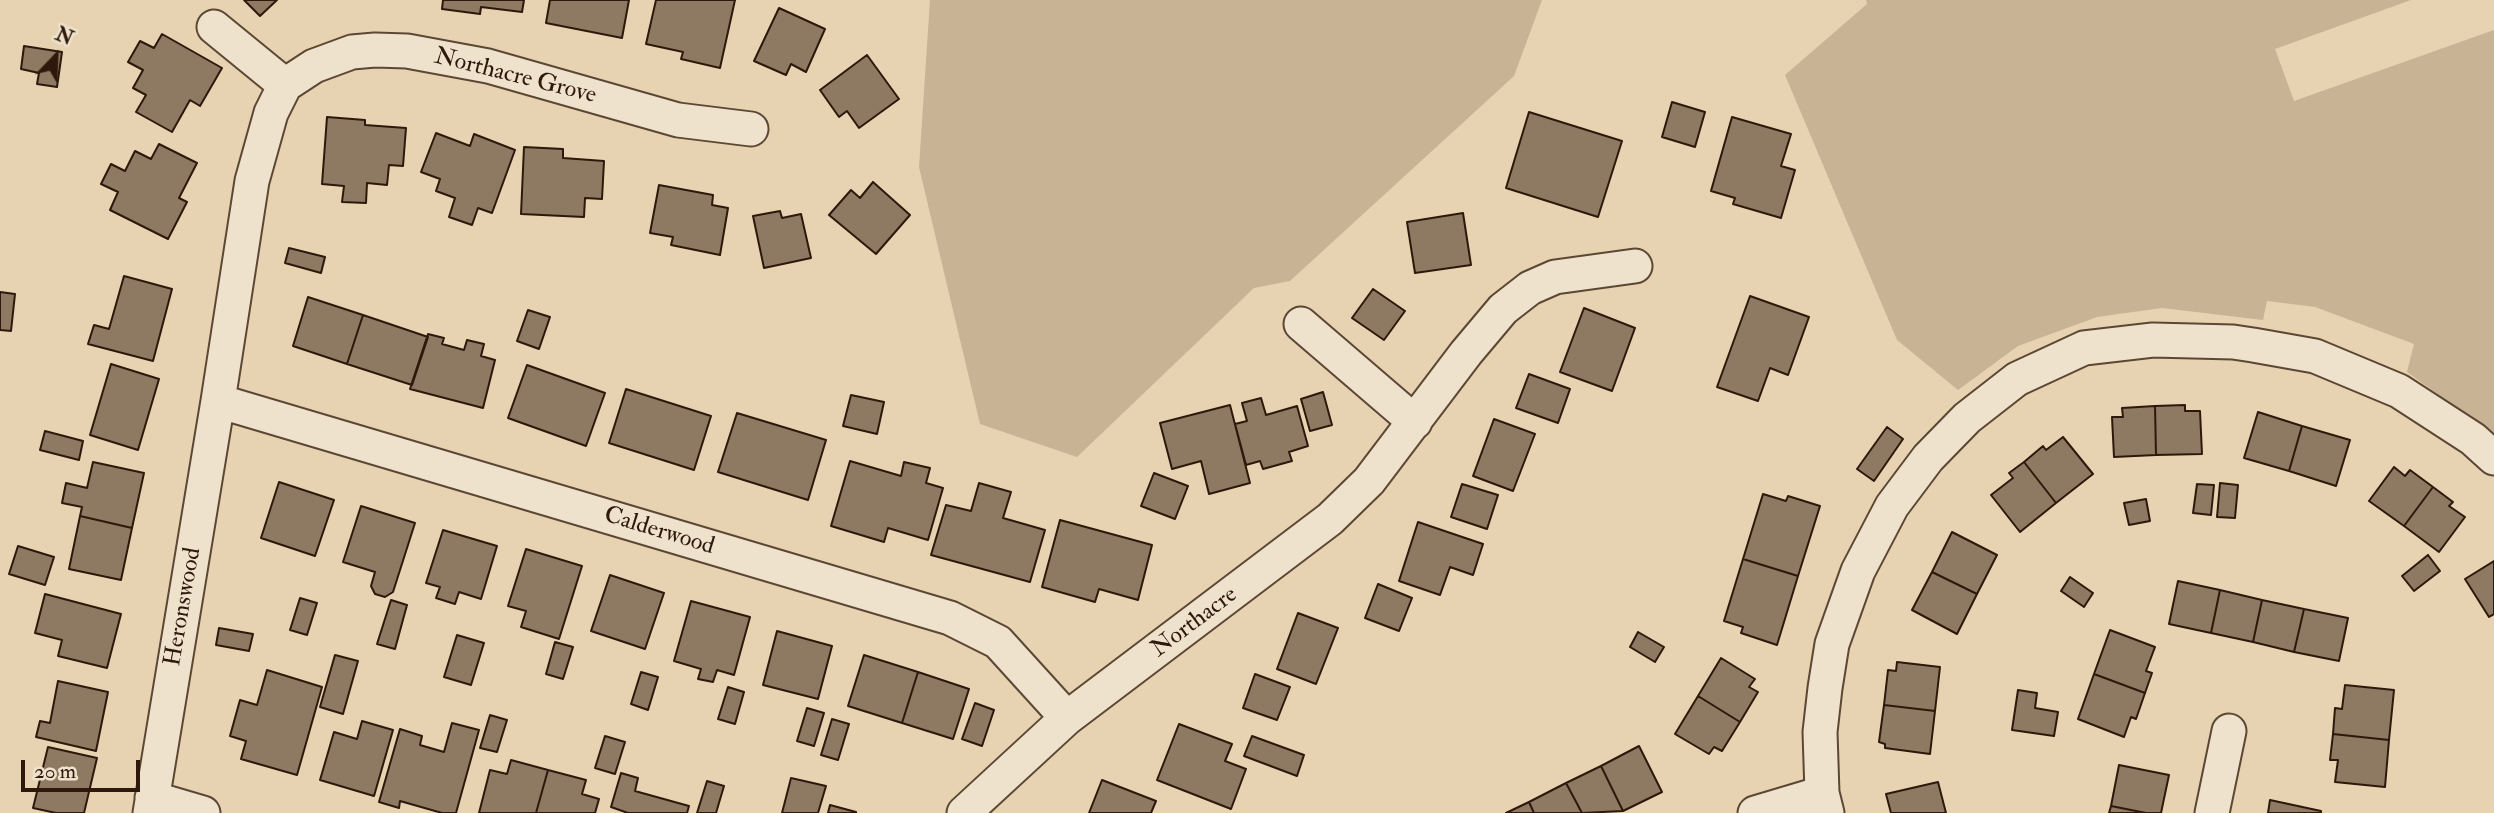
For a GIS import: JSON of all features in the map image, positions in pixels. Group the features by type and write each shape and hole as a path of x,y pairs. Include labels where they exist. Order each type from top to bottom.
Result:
{"street":[{"path":"214,27 285,85 271,113 253,181 218,401"},
{"name":"Northacre Grove","path":"285,85 314,66 352,52 407,51 501,69 659,115 751,129"},
{"name":"Northacre","path":"964,813 1067,718 1330,519 1369,481 1503,309 1530,288 1555,277 1635,265"},
{"path":"1301,324 1415,422"},
{"path":"1755,813 1825,803 1820,732 1826,677 1832,644 1858,571 1892,506 1928,458 1967,418 2017,379 2084,348 2153,340 2253,345 2315,356 2399,391 2473,439 2494,458"},
{"name":"Calderwood","path":"218,401 950,618 998,642 1067,718"},
{"name":"Heronswood","path":"151,806 218,401"},
{"path":"2212,813 2229,732"},
{"path":"151,806 203,813"}],"shaded area":[{"path":"930,0 1542,0 1514,76 1290,281 1254,288 1077,457 980,424 919,167"},
{"path":"1866,0 2411,0 2275,49 2294,101 2494,30 2494,435 2407,372 2414,344 2315,307 2267,301 2263,320 2162,308 2097,317 2018,346 1958,390 1897,340 1785,75 1867,4"}],"building":[{"path":"244,0 277,0 260,16"},
{"path":"443,0 524,0 522,12 481,7 480,14 442,9"},
{"path":"550,0 629,0 622,38 546,23"},
{"path":"656,0 735,0 720,68 681,59 683,52 646,44"},
{"path":"779,8 825,29 806,72 791,64 786,75 754,61"},
{"path":"162,34 222,68 200,106 190,100 172,132 136,112 146,95 133,88 143,70 128,62 140,41 154,48"},
{"path":"24,46 62,52 57,87 37,84 39,73 21,69"},
{"path":"867,55 899,99 859,128 847,111 839,117 820,90"},
{"path":"1672,102 1705,112 1695,147 1662,137"},
{"path":"1529,112 1622,141 1598,217 1506,188"},
{"path":"327,117 365,120 365,125 406,128 403,166 389,165 387,185 367,183 366,203 342,202 344,186 322,184"},
{"path":"1732,117 1791,134 1781,166 1795,170 1781,218 1733,204 1735,198 1711,191"},
{"path":"436,133 470,146 474,134 515,150 492,213 478,208 472,225 449,217 455,198 436,191 440,179 421,172"},
{"path":"159,144 197,163 179,198 187,202 168,239 110,210 118,192 101,184 111,164 125,171 135,151 151,159"},
{"path":"524,147 563,149 563,158 604,161 602,199 585,198 584,217 521,214"},
{"path":"873,182 910,215 876,254 829,215 851,190 860,198"},
{"path":"659,185 713,195 712,205 728,208 720,255 671,245 673,237 650,233"},
{"path":"780,211 782,218 801,214 811,258 764,268 753,216"},
{"path":"1463,213 1471,265 1415,273 1407,222"},
{"path":"289,248 325,257 321,273 285,263"},
{"path":"124,276 172,289 153,361 88,344 94,325 109,329"},
{"path":"1373,289 1405,311 1384,340 1352,318"},
{"path":"0,292 15,294 11,331 0,330"},
{"path":"1750,296 1809,317 1788,375 1770,368 1758,401 1717,387"},
{"path":"308,297 363,315 347,364 293,346"},
{"path":"1584,308 1635,328 1612,391 1560,372"},
{"path":"528,310 550,317 539,349 517,341"},
{"path":"363,315 428,337 412,385 347,364"},
{"path":"428,334 444,338 442,344 464,350 467,340 484,344 481,356 495,360 483,408 410,389"},
{"path":"111,364 159,379 138,450 90,435"},
{"path":"527,365 605,393 586,446 508,418"},
{"path":"1529,374 1570,389 1558,423 1516,408"},
{"path":"626,389 711,416 694,470 609,443"},
{"path":"1323,392 1332,425 1310,431 1301,399"},
{"path":"851,395 884,402 877,434 843,426"},
{"path":"1261,398 1266,415 1297,406 1308,446 1289,452 1292,461 1263,469 1260,461 1246,465 1235,424 1247,421 1242,403"},
{"path":"1230,405 1250,483 1209,494 1201,461 1172,469 1160,423"},
{"path":"2185,405 2185,411 2200,411 2202,454 2156,455 2155,406"},
{"path":"2155,406 2156,455 2114,457 2112,417 2123,417 2122,408"},
{"path":"2258,412 2302,426 2289,471 2244,458"},
{"path":"737,413 826,440 808,500 718,472"},
{"path":"1494,419 1535,434 1513,491 1473,476"},
{"path":"2302,426 2350,440 2336,486 2289,471"},
{"path":"1887,427 1903,439 1874,481 1857,469"},
{"path":"45,431 83,441 79,460 40,450"},
{"path":"2063,437 2093,474 2056,503 2024,462 2043,446 2046,450"},
{"path":"850,461 901,476 904,462 930,468 926,483 943,488 928,540 888,528 884,542 831,526"},
{"path":"93,462 144,473 132,528 80,516 82,507 62,503 66,483 87,488"},
{"path":"2024,462 2056,503 2020,532 1991,495 2013,478 2009,473"},
{"path":"2394,467 2405,476 2410,470 2433,487 2404,526 2369,501"},
{"path":"1154,473 1188,486 1175,519 1141,506"},
{"path":"279,482 334,500 315,556 261,538"},
{"path":"979,483 1011,492 1003,518 1045,530 1030,582 931,555 946,505 971,511"},
{"path":"2220,483 2238,485 2235,518 2217,517"},
{"path":"1462,484 1498,495 1487,529 1451,517"},
{"path":"2197,484 2214,485 2211,515 2193,513"},
{"path":"2433,487 2453,502 2449,506 2465,517 2439,552 2404,526"},
{"path":"1763,494 1786,501 1788,496 1820,506 1798,576 1743,559"},
{"path":"2146,499 2150,521 2129,525 2124,503"},
{"path":"361,506 415,523 393,592 385,597 375,594 371,586 375,572 343,562"},
{"path":"80,516 132,528 121,580 69,569"},
{"path":"1060,520 1152,545 1138,600 1099,589 1095,602 1042,587"},
{"path":"1418,522 1483,544 1473,575 1450,567 1440,595 1399,581"},
{"path":"443,530 497,546 481,599 459,592 455,604 436,598 440,587 426,583"},
{"path":"1952,532 1997,555 1977,594 1932,572"},
{"path":"18,546 54,557 45,585 9,574"},
{"path":"526,549 582,566 559,639 521,627 526,611 508,606"},
{"path":"2428,555 2440,571 2414,591 2402,576"},
{"path":"1743,559 1798,576 1777,645 1741,633 1743,627 1724,621"},
{"path":"2494,561 2494,614 2489,617 2465,579"},
{"path":"1932,572 1977,594 1957,634 1912,610"},
{"path":"610,575 664,593 645,649 591,631"},
{"path":"2070,577 2093,593 2084,607 2061,591"},
{"path":"2178,581 2220,590 2211,633 2169,624"},
{"path":"1378,584 1412,598 1399,631 1365,618"},
{"path":"2220,590 2262,600 2253,642 2211,633"},
{"path":"45,594 121,614 107,668 58,656 62,640 35,633"},
{"path":"300,598 317,603 307,635 290,630"},
{"path":"391,600 407,605 395,649 377,644"},
{"path":"2262,600 2304,609 2294,652 2253,642"},
{"path":"691,601 750,617 734,675 717,670 713,682 698,679 701,669 674,661"},
{"path":"2304,609 2348,618 2339,661 2294,652"},
{"path":"1298,613 1338,628 1316,684 1277,669"},
{"path":"219,628 253,634 249,651 216,645"},
{"path":"2110,630 2155,647 2146,671 2152,673 2145,693 2094,674"},
{"path":"777,631 832,646 818,699 763,685"},
{"path":"1638,632 1664,647 1655,662 1630,647"},
{"path":"457,635 484,643 471,685 444,677"},
{"path":"555,642 573,647 563,679 546,674"},
{"path":"335,655 358,661 343,714 320,707"},
{"path":"864,655 918,672 902,723 848,706"},
{"path":"1721,658 1755,679 1749,687 1758,692 1740,722 1698,696"},
{"path":"1897,662 1940,667 1935,711 1884,705 1888,670 1896,671"},
{"path":"267,670 322,687 297,775 241,759 246,741 230,736 240,700 257,705"},
{"path":"641,672 658,677 648,710 631,704"},
{"path":"918,672 969,689 953,739 902,723"},
{"path":"1255,674 1290,687 1277,720 1243,708"},
{"path":"2094,674 2145,693 2136,719 2131,717 2124,737 2078,719"},
{"path":"58,681 108,692 96,751 36,737 40,721 50,723"},
{"path":"2345,685 2394,690 2389,740 2333,734 2335,708 2342,709"},
{"path":"728,687 744,692 735,724 718,719"},
{"path":"2018,690 2037,693 2035,708 2058,712 2054,736 2012,730"},
{"path":"1698,696 1740,722 1722,751 1714,747 1709,754 1675,734"},
{"path":"975,703 994,710 982,746 962,739"},
{"path":"1884,705 1935,711 1930,754 1885,748 1885,744 1879,742"},
{"path":"807,708 824,713 814,746 797,741"},
{"path":"490,715 507,720 497,752 480,748"},
{"path":"832,719 849,724 838,760 821,755"},
{"path":"362,721 393,730 374,796 320,780 334,732 357,739"},
{"path":"452,723 479,730 456,813 442,813 400,801 399,808 379,802 400,729 422,736 420,745 444,752"},
{"path":"1179,724 1232,744 1225,761 1246,769 1231,809 1157,780"},
{"path":"2333,734 2389,740 2385,787 2335,782 2338,760 2330,760"},
{"path":"605,736 625,742 615,774 595,768"},
{"path":"1252,736 1304,755 1297,776 1244,756"},
{"path":"1639,746 1662,792 1623,811 1601,766"},
{"path":"48,747 97,758 84,813 56,813 33,808"},
{"path":"511,760 548,770 536,813 479,813 490,770 507,774"},
{"path":"2119,765 2169,775 2161,813 2111,806"},
{"path":"1601,766 1623,811 1582,813 1566,783"},
{"path":"548,770 586,780 582,794 599,799 595,813 536,813"},
{"path":"621,773 638,778 635,791 689,806 687,813 628,813 611,807"},
{"path":"791,778 826,786 818,813 782,813"},
{"path":"1102,780 1156,801 1151,813 1089,813"},
{"path":"707,781 724,786 716,813 697,813"},
{"path":"1938,782 1946,813 1891,813 1886,794"},
{"path":"1566,783 1582,813 1534,813 1529,802"},
{"path":"2270,800 2321,811 2321,813 2268,813"},
{"path":"1529,802 1534,813 1506,813"},
{"path":"830,805 856,812 856,813 828,813"},
{"path":"2111,806 2146,813 2109,813"}]}
